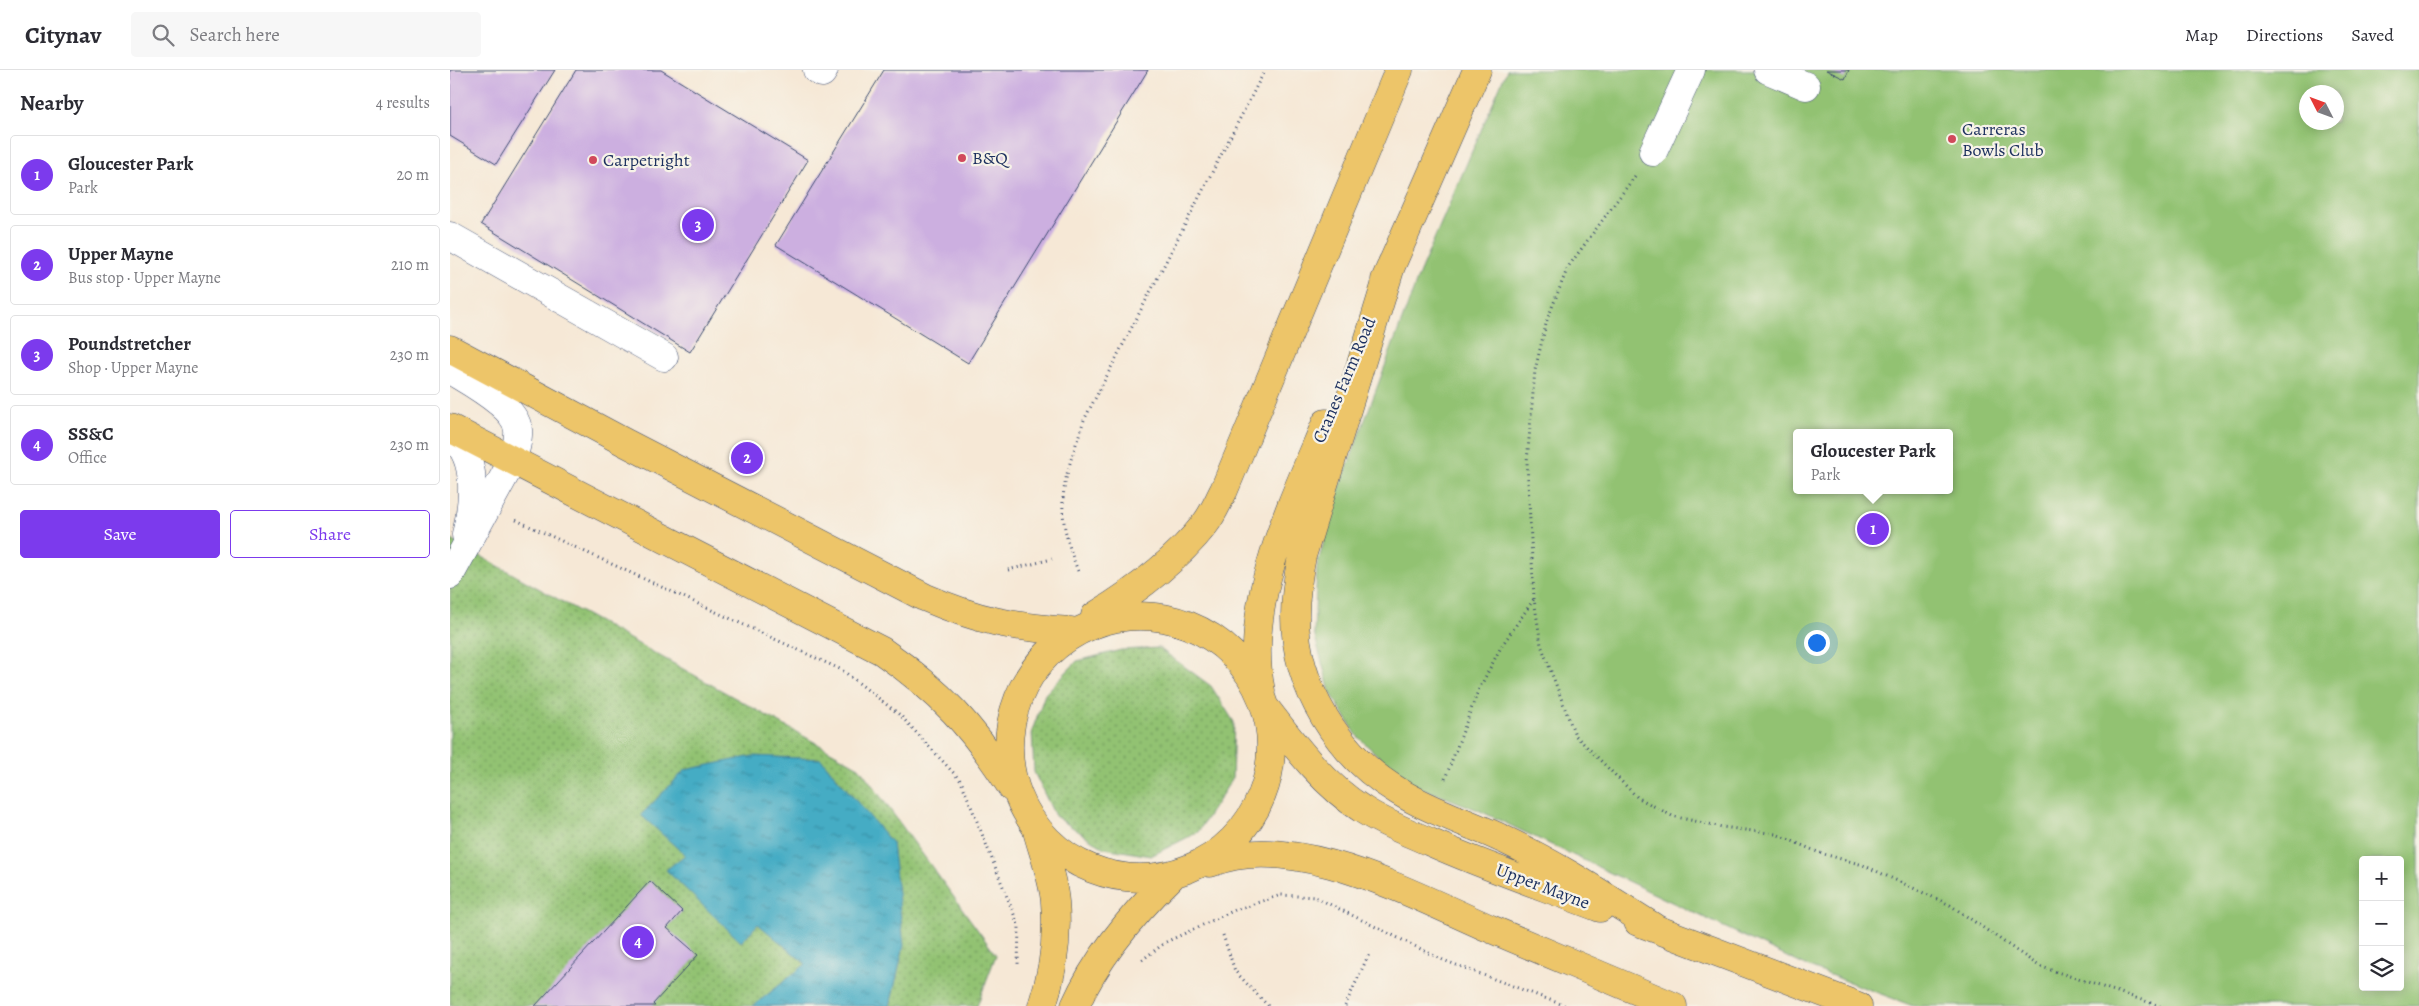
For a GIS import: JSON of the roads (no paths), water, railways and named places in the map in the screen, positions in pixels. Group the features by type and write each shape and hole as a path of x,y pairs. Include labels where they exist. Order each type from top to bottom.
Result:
{"main road":[{"path":"1042,1006 1053,963 1056,928 1055,901 1032,817 1013,767 1009,742 1012,718 1031,670 1052,648 1074,629 1126,597 1160,571 1206,522 1224,490 1240,455 1399,70"},
{"name":"Cranes Farm Road","path":"1075,1006 1085,984 1102,958 1151,897 1182,873 1231,842 1248,821 1260,799 1269,775 1272,746 1270,724 1258,676 1258,631 1266,584 1297,491 1392,263 1477,70"},
{"path":"1392,263 1302,556 1296,588 1295,617 1298,650 1306,678 1318,707 1336,733 1352,755 1374,775 1426,806 1504,840 1558,867 1655,928"},
{"path":"450,349 633,447 924,597 959,612 1014,627 1074,629 1104,619 1131,615 1153,616 1178,623 1203,635 1227,650 1248,673 1265,705"},
{"path":"450,428 882,651 904,666 941,696 965,721 1044,836 1062,852 1081,864 1106,875 1147,882 1182,873 1213,861 1250,854 1303,858 1330,864 1405,891 1673,1006"},
{"name":"Upper Mayne","path":"1265,705 1291,742 1324,778 1361,809 1401,830 1453,852 1858,1006"}],"lane":[{"path":"818,70 822,73 824,70"},
{"path":"1653,152 1691,70"},
{"path":"1768,70 1806,86"},
{"path":"450,236 664,357"},
{"path":"450,370 501,404 514,416 518,434 513,460 488,508 463,546 450,575"},
{"path":"450,435 467,456 472,480 471,513 463,546"}],"water":[{"path":"753,756 821,759 892,843 904,945 890,1006 753,1006 806,964 758,924 741,942 666,870 685,855 641,815 685,770"}],"place":[{"name":"Carreras Bowls Club","path":"1952,139"},
{"name":"B&Q","path":"962,158"},
{"name":"Carpetright","path":"593,160"},
{"name":"Poundstretcher","path":"698,225"},
{"name":"Upper Mayne","path":"747,458"},
{"name":"Gloucester Park","path":"1873,529"},
{"name":"SS&C","path":"638,942"}]}
